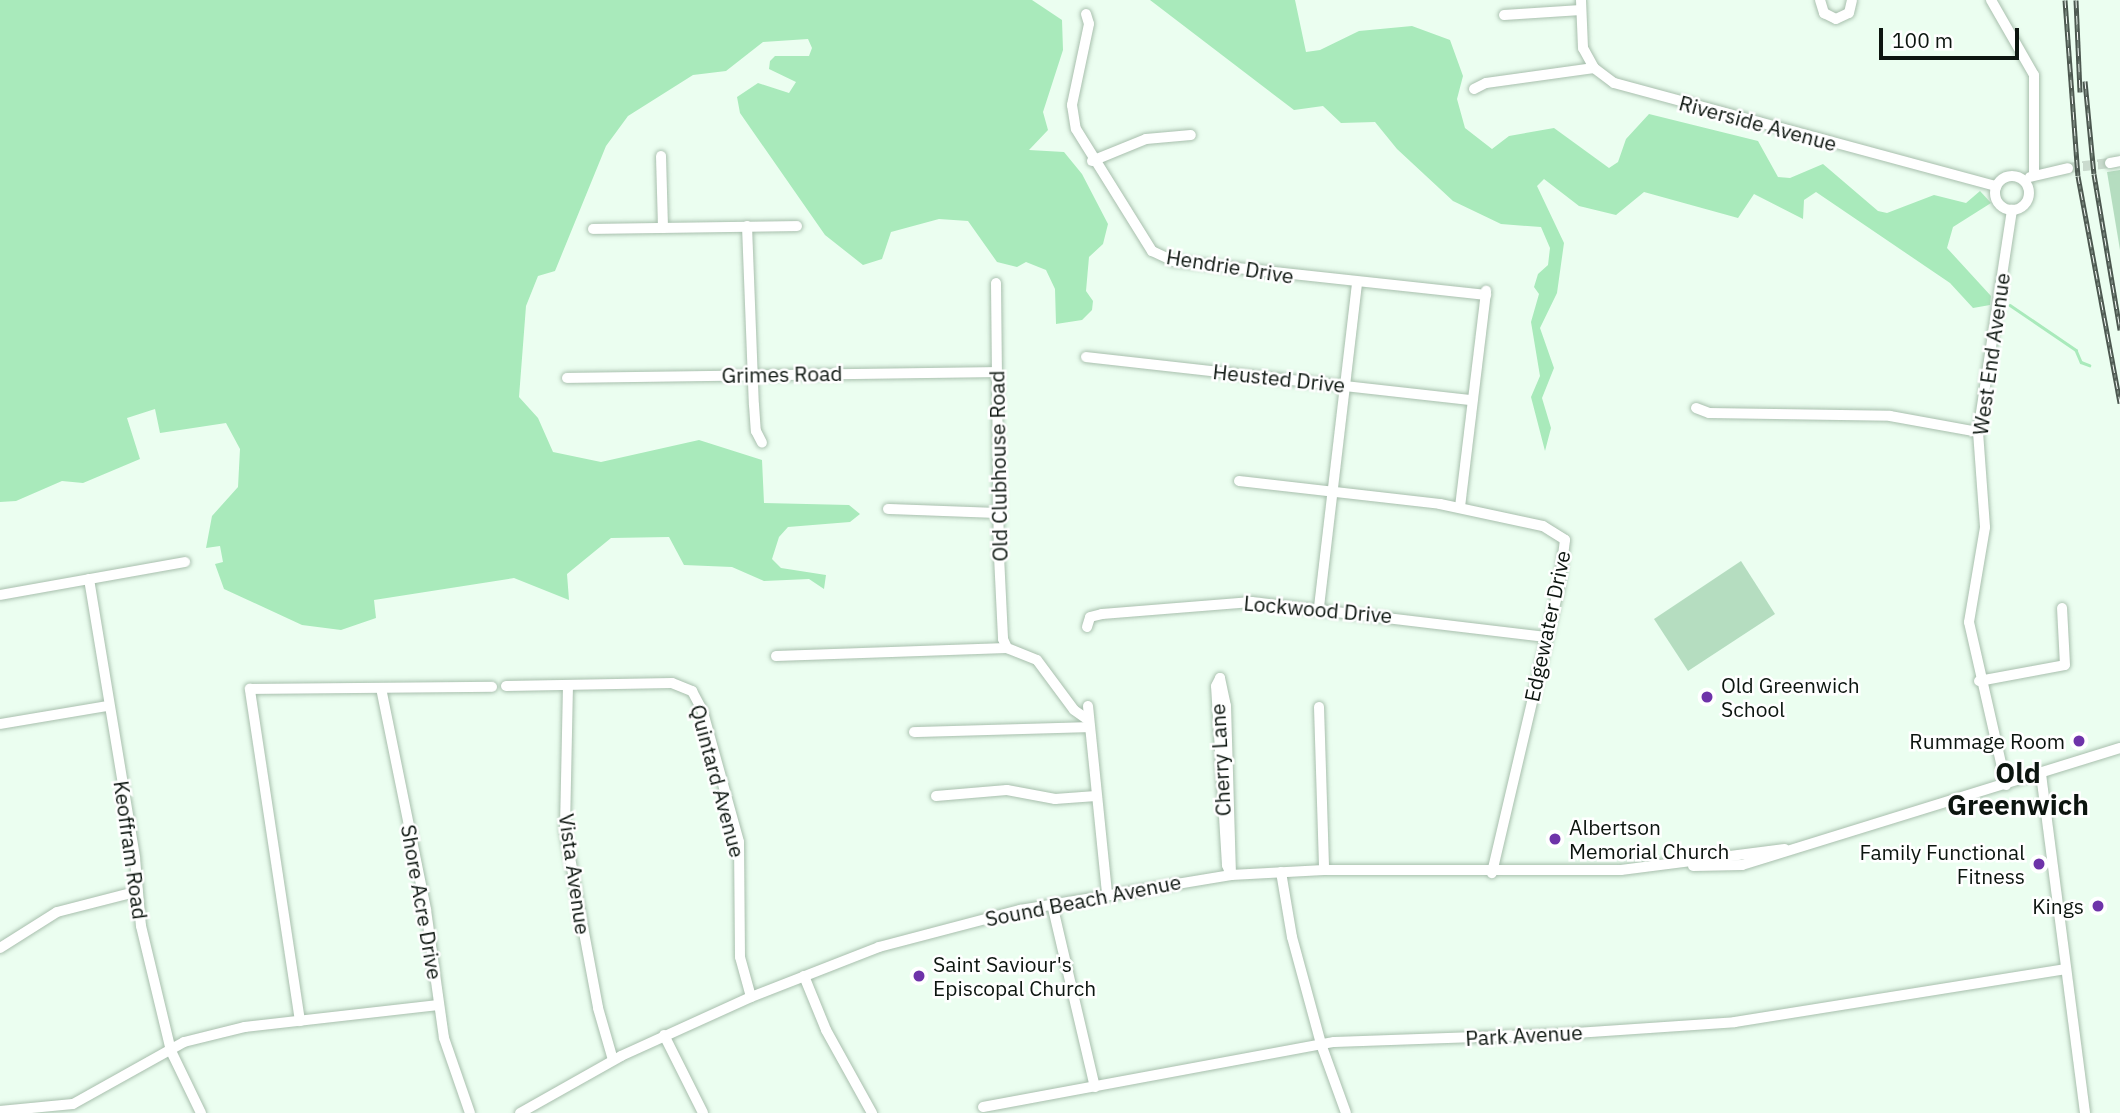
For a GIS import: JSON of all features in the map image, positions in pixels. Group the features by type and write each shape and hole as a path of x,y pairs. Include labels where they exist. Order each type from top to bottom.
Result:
{"street":[{"path":"1820,0 1824,13 1836,19 1849,12 1852,0"},
{"path":"1991,0 2034,75 2034,173"},
{"path":"1474,89 1486,83 1594,68 1583,48 1581,5 1504,15"},
{"name":"Hendrie Drive","path":"1086,14 1089,24 1072,105 1076,129 1092,161 1144,243 1161,257 1357,283 1486,292 1472,400"},
{"name":"Riverside Avenue","path":"1594,68 1614,83 1633,89 1996,186"},
{"path":"1092,161 1146,139 1191,135"},
{"path":"661,156 663,228"},
{"path":"2025,181 2034,173 2068,168"},
{"path":"2007,176 2025,181 2027,202 2012,210 1998,202 1996,186 2007,176"},
{"name":"West End Avenue","path":"2006,785 1979,681 1969,622 1985,527 1978,432 2012,210"},
{"path":"747,226 756,432 762,443"},
{"path":"593,229 797,226"},
{"name":"Old Clubhouse Road","path":"996,283 999,513 1003,639 1007,648"},
{"path":"1319,607 1357,283"},
{"name":"Heusted Drive","path":"1086,357 1472,400"},
{"name":"Grimes Road","path":"567,378 996,372"},
{"path":"1239,481 1460,507 1472,400"},
{"path":"1696,408 1709,413 1890,416 1978,432"},
{"name":"Edgewater Drive","path":"1460,507 1542,526 1565,540 1546,637 1492,873"},
{"path":"888,509 999,513"},
{"path":"0,595 185,562"},
{"name":"Keoffram Road","path":"89,579 135,858 135,892 172,1051 201,1113"},
{"name":"Lockwood Drive","path":"1088,622 1231,602 1319,607 1546,637"},
{"path":"1979,681 2065,665 2062,608"},
{"path":"776,656 1007,648 1037,660 1074,710 1088,723"},
{"name":"Cherry Lane","path":"1220,678 1226,706 1231,875 1227,865 1216,686 1220,678"},
{"name":"Quintard Avenue","path":"506,686 672,683 681,684 699,700 739,842 740,957 751,997"},
{"name":"Vista Avenue","path":"568,685 565,831 596,996 613,1060"},
{"path":"300,1021 250,689 492,687"},
{"name":"Shore Acre Drive","path":"381,688 426,910 438,1005 448,1056 470,1113"},
{"path":"0,724 108,706"},
{"path":"1088,706 1107,894"},
{"path":"1319,707 1324,870"},
{"path":"914,732 1088,723"},
{"name":"Sound Beach Avenue","path":"1687,865 1730,855 1748,856 1785,849 2006,785 2120,748"},
{"path":"2041,774 2085,1113"},
{"path":"936,796 1007,790 1055,799 1096,796"},
{"path":"1730,855 1729,862 1735,867"},
{"name":"Sound Beach Avenue","path":"520,1113 613,1060 664,1035 804,976 886,945 1052,904 1231,875 1324,870 1492,873 1687,865 1735,867 1748,856"},
{"path":"1281,872 1292,937 1321,1044 1346,1113"},
{"path":"0,948 57,912 135,892"},
{"path":"1052,904 1095,1087"},
{"name":"Park Avenue","path":"983,1107 1321,1044 1735,1022 2066,969"},
{"path":"804,976 826,1030 872,1113"},
{"path":"0,1111 73,1104 144,1061 172,1051 184,1042 245,1027 438,1005"},
{"path":"664,1035 703,1113"}],"shaded area":[{"path":"0,0 1032,0 1062,20 1063,50 1043,112 1048,130 1029,150 1064,152 1082,174 1108,224 1103,244 1089,257 1086,291 1093,301 1092,310 1082,320 1056,324 1055,289 1046,270 1026,262 1017,267 997,262 968,221 939,219 891,232 882,259 863,265 825,235 740,113 737,97 758,83 789,93 796,82 769,69 770,61 775,56 809,56 812,48 808,39 763,42 726,71 693,75 628,116 606,146 555,271 538,276 526,306 519,397 538,418 553,452 601,462 699,440 762,460 764,503 849,505 860,514 850,522 788,527 779,537 772,559 781,568 826,575 824,589 809,579 764,581 732,567 684,565 669,537 611,538 567,574 569,600 514,578 374,600 376,618 341,630 302,625 224,589 215,564 223,562 220,546 206,548 212,516 238,487 240,449 226,423 160,433 155,409 127,418 140,459 83,483 62,481 16,501 0,502"},
{"path":"1150,0 1295,0 1306,52 1320,50 1359,31 1412,26 1450,40 1463,76 1457,99 1465,128 1492,149 1509,136 1554,128 1609,168 1618,162 1626,139 1649,114 1758,141 1778,177 1790,178 1823,164 1878,211 1887,213 1934,195 1966,203 1980,191 1991,203 1953,227 1947,248 1991,296 1990,305 1973,308 1950,283 1816,192 1804,200 1803,219 1754,194 1738,218 1644,192 1616,215 1579,206 1544,179 1537,186 1564,243 1557,293 1540,328 1554,368 1542,398 1551,428 1545,451 1531,397 1540,376 1531,322 1539,294 1534,287 1538,274 1548,265 1550,248 1541,227 1501,224 1453,201 1397,149 1375,122 1341,123 1323,106 1294,110"},
{"path":"2120,170 2120,250 2107,172"},
{"path":"1741,561 1775,614 1688,671 1654,619"}],"waterway":[{"path":"2010,305 2076,350 2081,362 2089,365"}],"tunnel":[{"path":"2068,168 2110,163"}],"railway":[{"path":"2065,0 2078,176 2120,403"},
{"path":"2076,0 2080,92"},
{"path":"2085,81 2094,174 2120,330"}],"place":[{"name":"Old Greenwich School","path":"1707,697"},
{"name":"Rummage Room","path":"2079,741"},
{"name":"Albertson Memorial Church","path":"1555,839"},
{"name":"Family Functional Fitness","path":"2039,864"},
{"name":"Kings","path":"2098,906"},
{"name":"Saint Saviour's Episcopal Church","path":"919,976"}],"district":[{"name":"Old Greenwich","path":"2018,789"}]}
